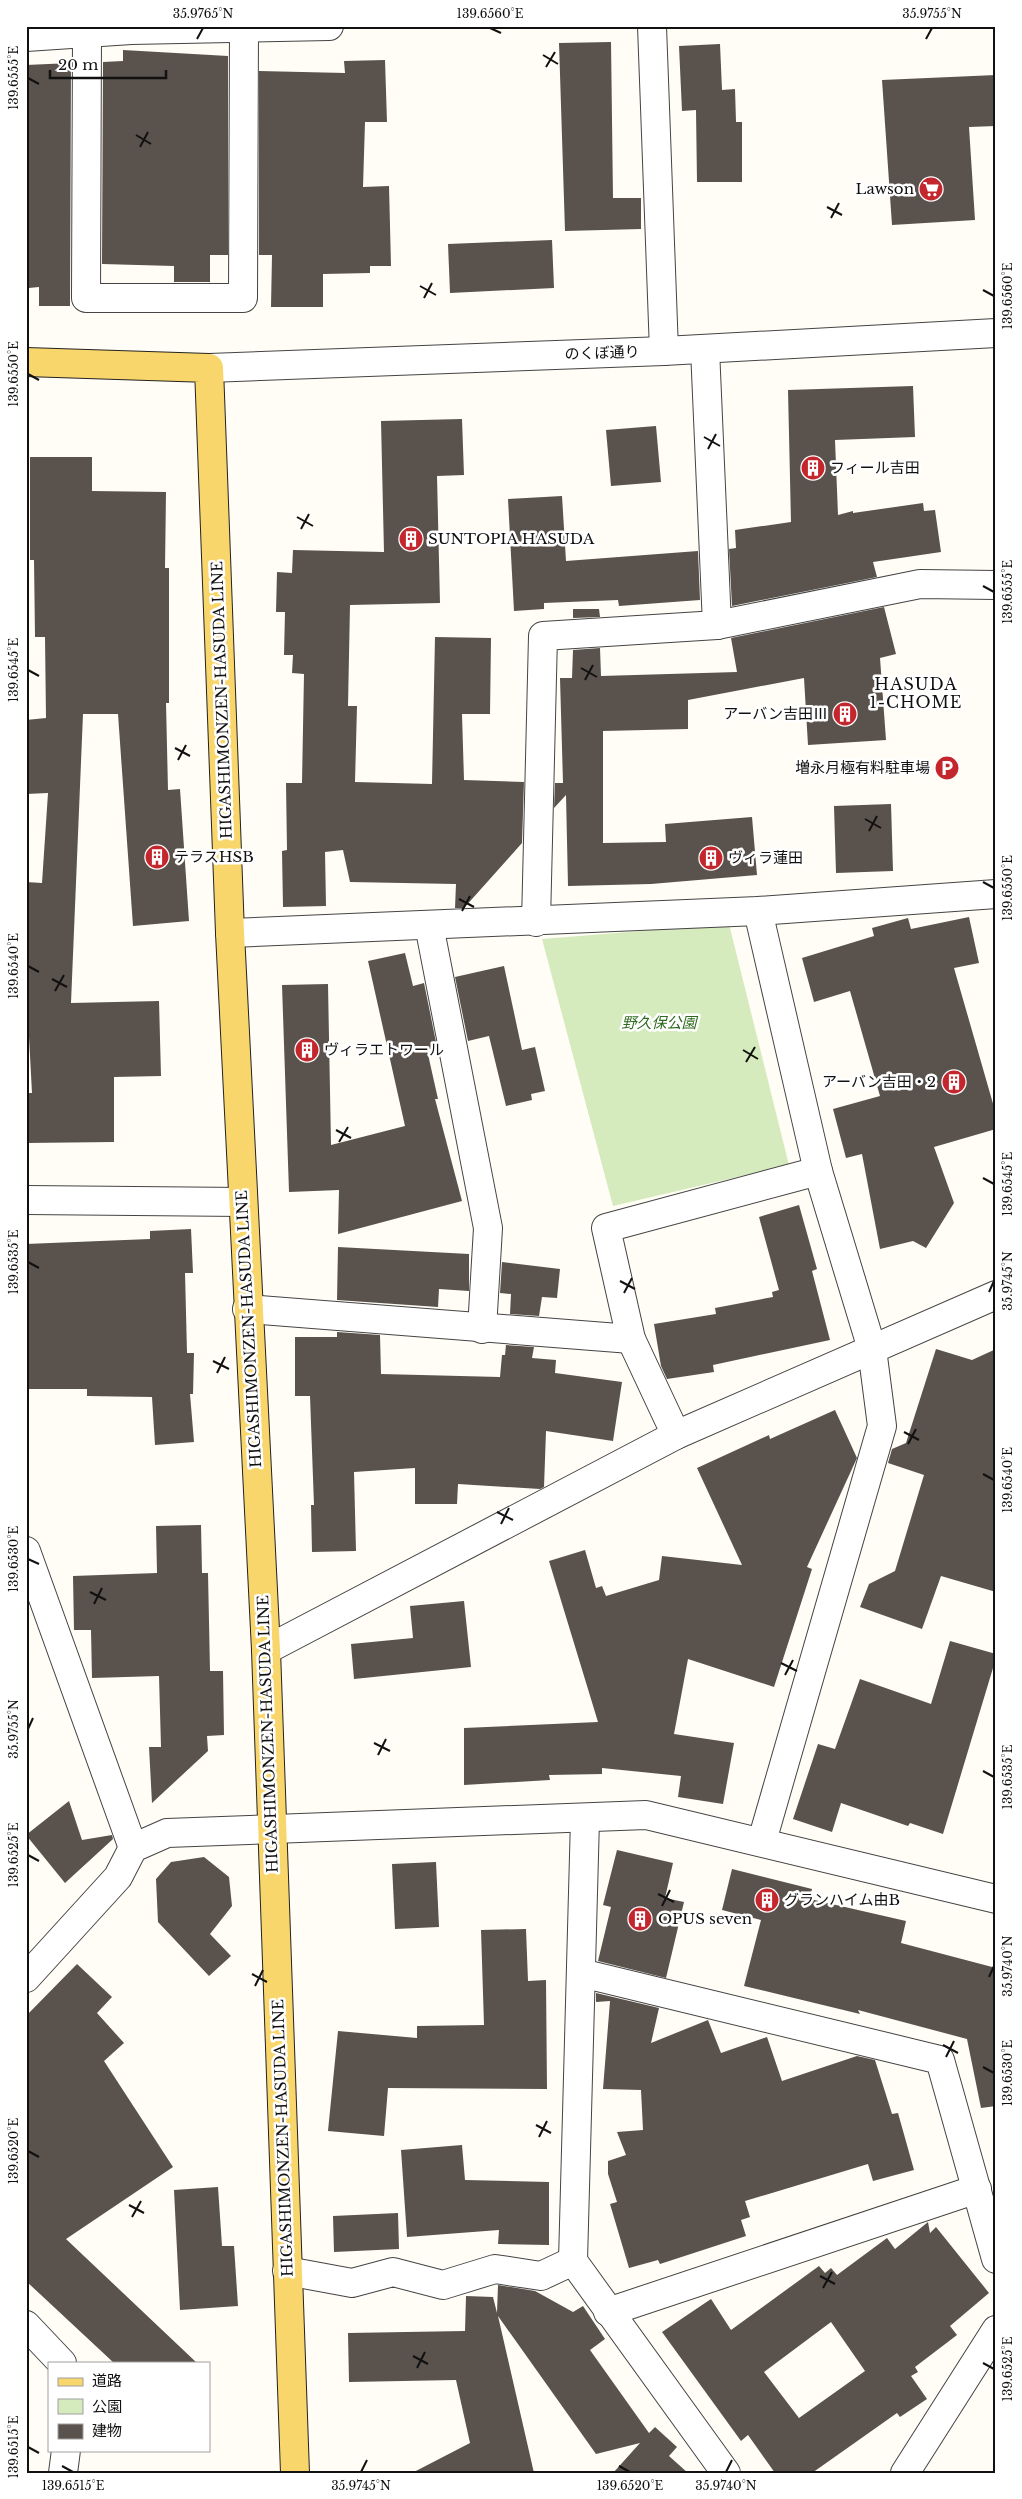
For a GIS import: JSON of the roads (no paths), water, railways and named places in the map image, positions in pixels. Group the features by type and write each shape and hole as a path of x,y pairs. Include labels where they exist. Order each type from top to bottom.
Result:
{"main road":[{"path":"26,362 209,368"},
{"name":"HIGASHIMONZEN-HASUDA LINE","path":"209,368 230,933 266,1650 295,2473"}],"street":[{"path":"26,37 131,28 244,29 329,26"},
{"path":"652,26 664,351"},
{"path":"86,33 86,298 243,298 244,29"},
{"name":"のくぼ通り","path":"209,368 664,351 996,334"},
{"path":"705,349 717,624"},
{"path":"536,922 544,636 717,624 920,584 996,585"},
{"path":"230,933 536,922 758,910 996,894"},
{"path":"758,910 818,1171 872,1350 882,1426 762,1841"},
{"path":"429,925 488,1228 482,1329"},
{"path":"676,1435 631,1339 606,1228 818,1171"},
{"path":"26,1200 243,1202"},
{"path":"266,1650 676,1435 996,1295"},
{"path":"248,1310 631,1339"},
{"path":"26,1551 34,1595 132,1848"},
{"path":"26,1978 118,1877 132,1848 167,1833 584,1819 646,1815 762,1841 996,1899"},
{"path":"584,1819 573,2261 726,2473"},
{"path":"581,1973 940,2060 996,2259"},
{"path":"608,2312 977,2189"},
{"path":"287,2271 352,2283 393,2272 443,2285 495,2269 541,2276 573,2261"},
{"path":"26,2325 61,2362"},
{"path":"905,2473 996,2330"},
{"path":"64,2473 66,2452"}],"place":[{"name":"Lawson","path":"931,189"},
{"name":"フィール吉田","path":"813,468"},
{"name":"SUNTOPIA HASUDA","path":"411,539"},
{"name":"アーバン吉田Ⅲ","path":"845,714"},
{"name":"増永月極有料駐車場","path":"947,768"},
{"name":"テラスHSB","path":"157,857"},
{"name":"ヴィラ蓮田","path":"711,858"},
{"name":"ヴィラエトワール","path":"307,1050"},
{"name":"アーバン吉田・2","path":"954,1082"},
{"name":"グランハイム由B","path":"767,1900"},
{"name":"OPUS seven","path":"640,1919"}],"district":[{"name":"HASUDA 1-CHOME","path":"916,693"}],"park label":[{"name":"野久保公園","path":"659,1023"}]}
